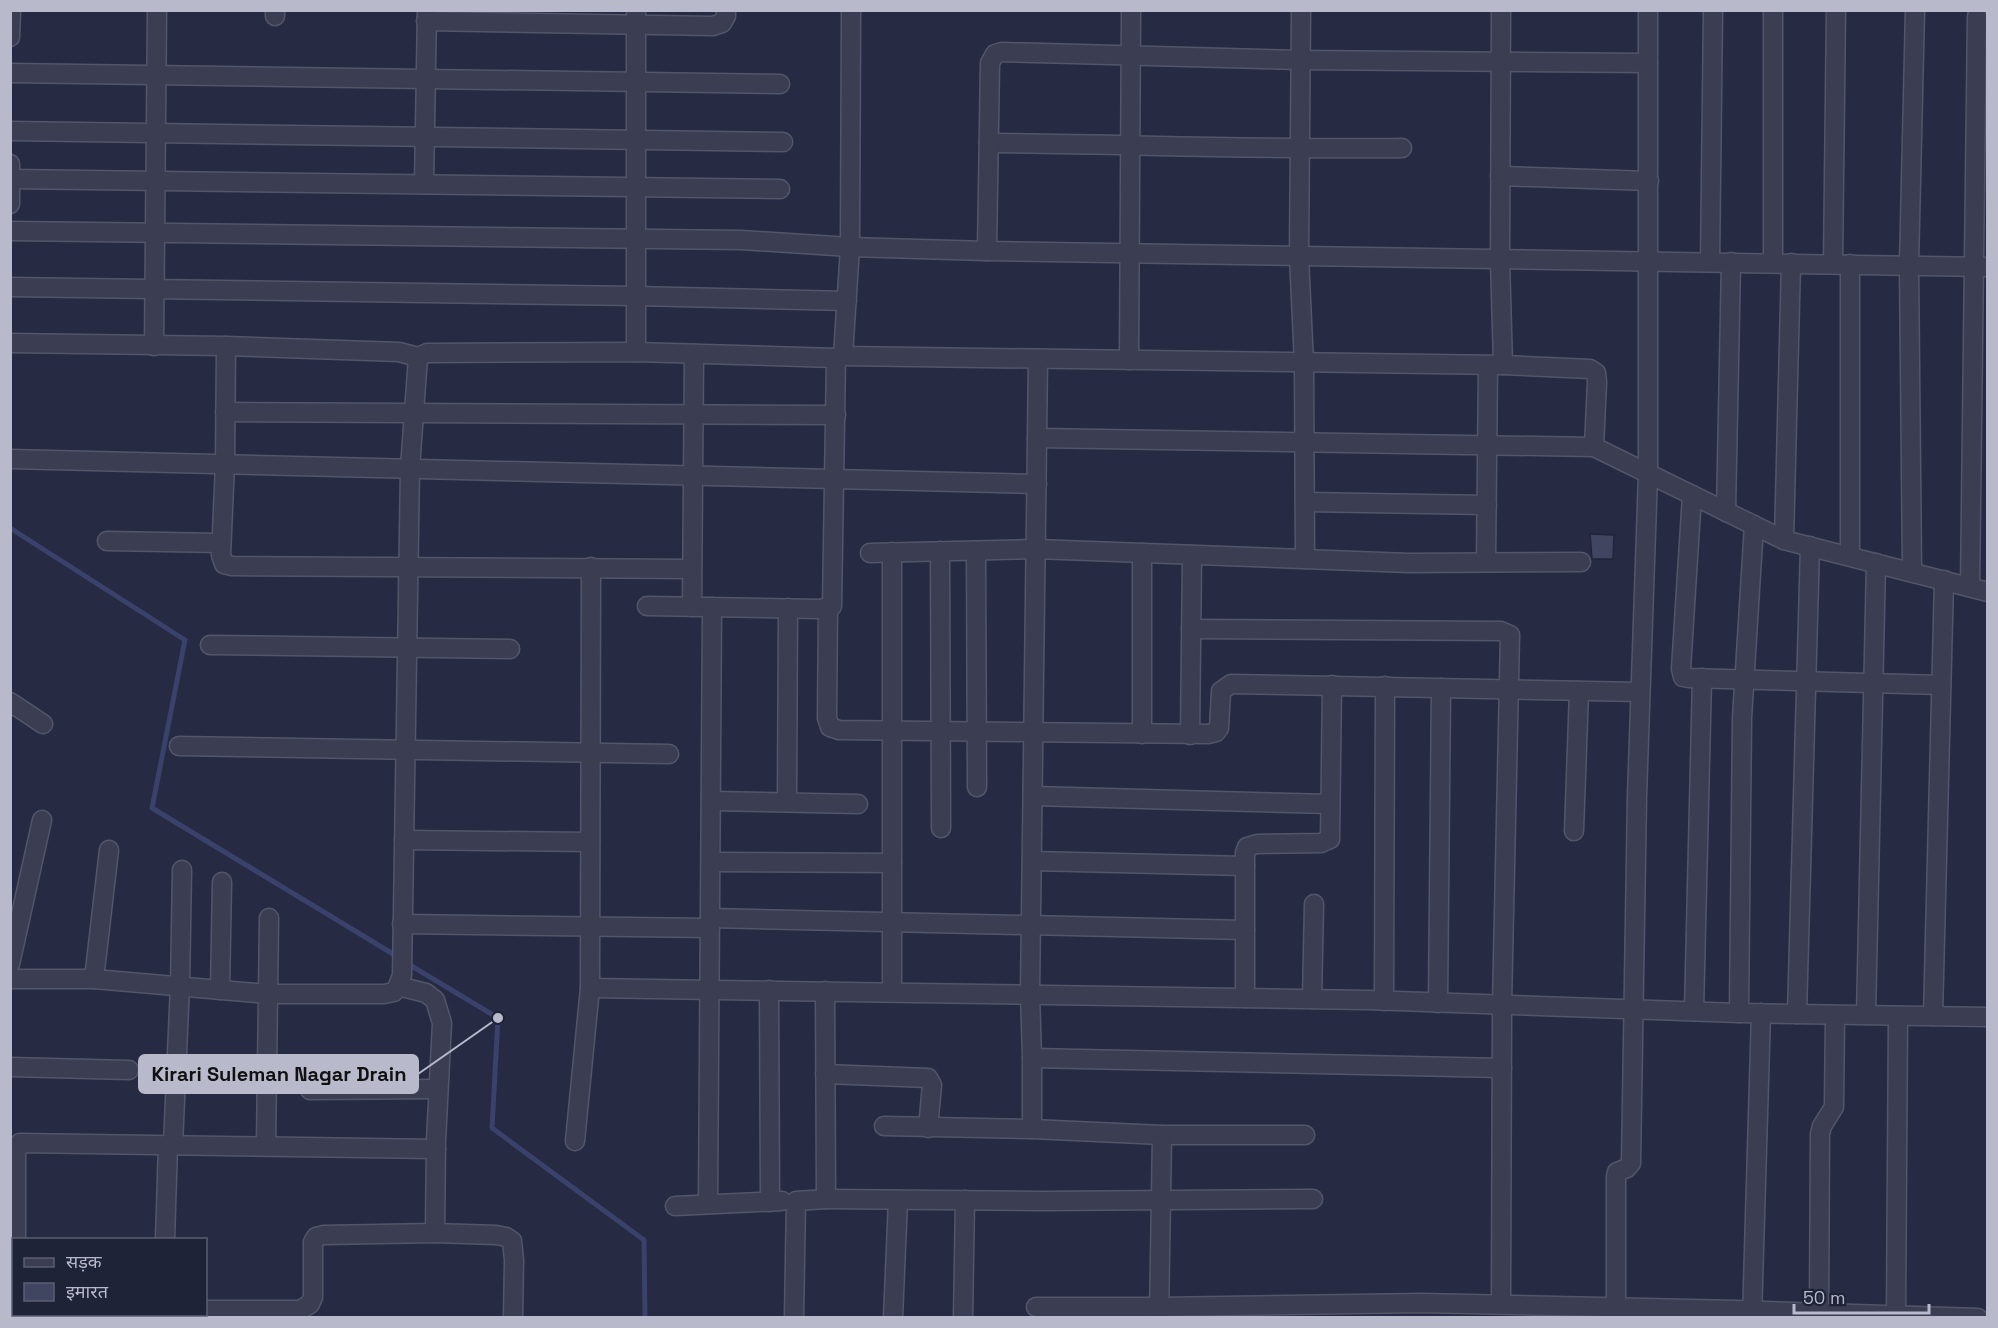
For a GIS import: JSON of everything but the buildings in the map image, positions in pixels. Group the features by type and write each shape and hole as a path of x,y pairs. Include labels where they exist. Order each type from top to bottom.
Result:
{"street":[{"path":"10,37 11,10"},
{"path":"154,346 157,10"},
{"path":"424,184 427,16 637,17 713,26 722,23 726,10"},
{"path":"647,606 828,609 834,601 836,415 850,247 851,10"},
{"path":"1129,360 1131,10"},
{"path":"1301,10 1299,257 1304,363 1305,559"},
{"path":"1486,562 1487,446 1496,365 1500,260 1501,10"},
{"path":"1623,1310 1616,1176 1617,1172 1627,1168 1631,1163 1640,692 1648,474 1648,10"},
{"path":"1710,262 1713,10"},
{"path":"1773,10 1782,263 1784,540"},
{"path":"1836,10 1850,556"},
{"path":"1912,572 1910,265 1915,10"},
{"path":"1037,438 1594,447 1784,540 1979,590 1981,266 1977,16"},
{"path":"636,352 637,17"},
{"path":"987,251 990,63 995,54 1002,52 1300,60 1648,63"},
{"path":"10,73 780,84"},
{"path":"10,131 783,142"},
{"path":"989,143 1300,149 1402,148"},
{"path":"10,164 10,204"},
{"path":"1500,176 1649,182"},
{"path":"11,179 780,189"},
{"path":"10,231 741,240 850,247 1130,254 1981,266"},
{"path":"1726,512 1731,262"},
{"path":"10,287 847,301"},
{"path":"10,343 226,346 399,352 418,357 427,353 636,352 840,357 1496,365 1590,369 1596,373 1594,447"},
{"path":"226,346 225,464 221,543 224,564 232,566 410,565 691,569"},
{"path":"692,607 691,477 694,354"},
{"path":"10,979 94,979 268,994 384,994 394,992 400,981 402,931 410,468 418,357"},
{"path":"1032,1129 1030,994 1038,359"},
{"path":"225,412 836,415"},
{"path":"10,459 1037,484"},
{"path":"1692,495 1681,669 1683,677 1941,685"},
{"path":"1305,502 1487,505"},
{"path":"1739,1013 1742,718 1754,525"},
{"path":"107,541 221,543"},
{"path":"1797,1014 1810,546"},
{"path":"870,552 1036,549 1409,563 1581,562"},
{"path":"940,551 941,828"},
{"path":"976,551 977,787"},
{"path":"892,552 892,992"},
{"path":"1142,553 1142,734"},
{"path":"1190,735 1192,555"},
{"path":"1866,1015 1876,563"},
{"path":"575,1141 590,988 591,567"},
{"path":"1933,1016 1944,580"},
{"path":"708,1204 712,607"},
{"path":"787,802 788,608"},
{"path":"828,609 827,718 830,727 838,730 1190,735 1216,732 1219,728 1221,691 1231,684 1640,692"},
{"path":"1191,629 1501,631 1510,635 1502,1005 1501,1304"},
{"path":"210,645 510,649"},
{"path":"1694,1011 1702,678"},
{"path":"1245,998 1245,853 1247,847 1251,845 1326,842 1330,835 1332,685"},
{"path":"1384,1001 1385,686"},
{"path":"1438,1003 1441,688"},
{"path":"1574,831 1579,691"},
{"path":"10,702 43,724"},
{"path":"178,746 669,754"},
{"path":"1033,796 1330,804"},
{"path":"711,801 858,804"},
{"path":"10,964 42,820"},
{"path":"404,840 590,842"},
{"path":"94,979 109,850"},
{"path":"1032,861 1245,866"},
{"path":"711,862 892,863"},
{"path":"165,1238 180,986 182,870"},
{"path":"220,990 222,882"},
{"path":"1312,999 1314,904"},
{"path":"266,1146 269,918"},
{"path":"402,931 892,920 1245,930"},
{"path":"400,981 426,993 435,1000 442,1023 437,1089 435,1233"},
{"path":"590,988 1312,999 1761,1014 1988,1017"},
{"path":"769,990 770,1202"},
{"path":"825,991 826,1199"},
{"path":"1752,1314 1761,1014"},
{"path":"1819,1315 1820,1134 1822,1126 1834,1107 1835,1015"},
{"path":"1896,1316 1898,1016"},
{"path":"1032,1058 1502,1068"},
{"path":"10,1067 129,1070"},
{"path":"825,1074 928,1078 932,1085 928,1128"},
{"path":"310,1090 437,1089"},
{"path":"884,1126 1162,1135 1305,1135"},
{"path":"1159,1312 1162,1135"},
{"path":"16,1238 16,1153 20,1143 436,1149"},
{"path":"675,1206 826,1199 1312,1199"},
{"path":"893,1317 898,1200"},
{"path":"963,1317 965,1200"},
{"path":"794,1317 796,1201"},
{"path":"207,1310 300,1310 306,1308 313,1297 313,1242 324,1235 435,1233 496,1235 512,1241 513,1317"},
{"path":"1036,1307 1081,1312 1159,1312 1422,1303 1501,1304 1692,1313 1974,1317"}],"waterway":[{"path":"10,528 185,640 152,808 398,957"},
{"path":"405,962 498,1018 492,1128 644,1240 645,1318"}],"place":[{"name":"Kirari Suleman Nagar Drain","path":"498,1018"}]}
